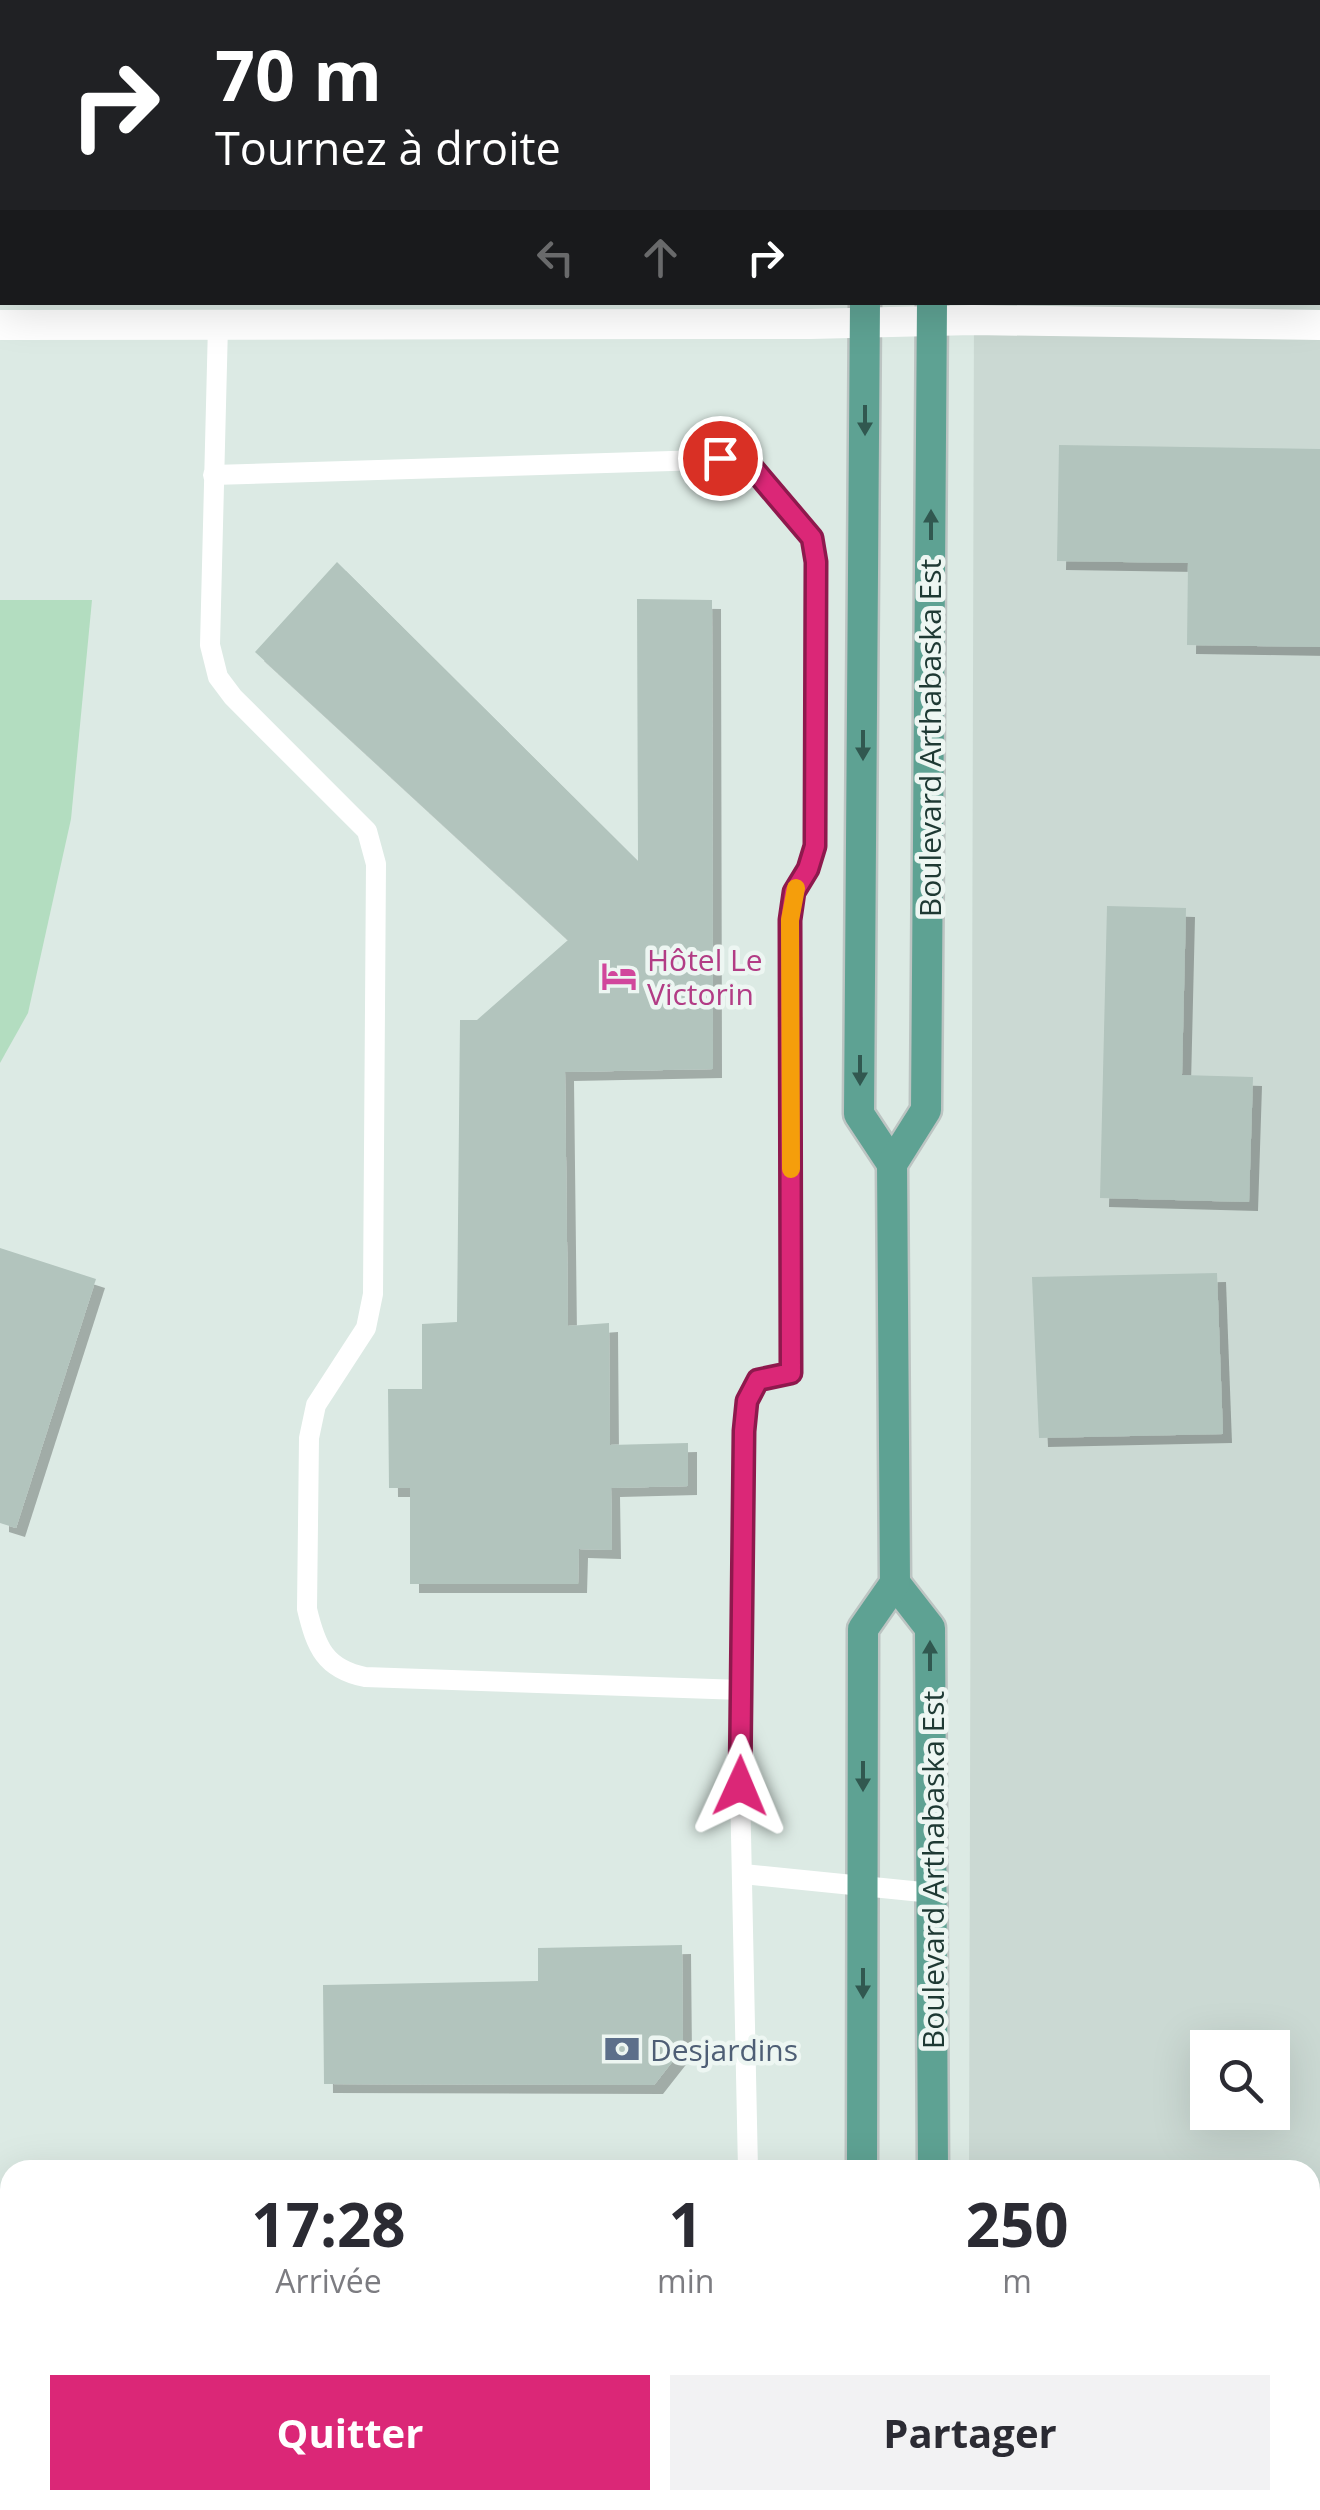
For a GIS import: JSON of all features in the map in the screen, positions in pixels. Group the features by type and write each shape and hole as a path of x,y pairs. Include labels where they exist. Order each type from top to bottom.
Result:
{"main road":[{"name":"Boulevard Arthabaska Est","path":"892,1164 926,1110 932,311"},
{"path":"862,2160 864,1629 895,1583 892,1164 860,1114 866,312"},
{"name":"Boulevard Arthabaska Est","path":"895,1583 930,1628 933,2160"}],"street":[{"path":"0,325 218,325 932,311 1320,325"}],"lane":[{"path":"218,325 210,645 218,677 368,831 376,864 373,1294 366,1328 316,1406 309,1438 307,1610 313,1634 327,1658 343,1672 365,1677 742,1690"},
{"path":"213,475 737,458 751,466 812,538 816,562 815,846 808,869 794,892 790,920 791,1373 758,1380 747,1401 744,1431 740,1786 748,2160"},
{"path":"742,1874 932,1893"}],"shaded area":[{"path":"974,305 1320,305 1320,2160 969,2160"}],"green space":[{"path":"0,600 92,600 71,819 28,1013 0,1063"}],"building":[{"path":"1059,445 1320,449 1320,647 1187,645 1188,563 1057,561"},
{"name":"Hôtel Le Victorin","path":"337,562 638,861 637,599 712,600 713,1069 565,1072 568,1326 609,1323 610,1445 688,1443 688,1486 611,1488 612,1550 579,1549 578,1584 410,1584 410,1488 389,1488 388,1389 422,1389 422,1324 457,1322 460,1020 477,1020 568,940 255,652"},
{"path":"1107,906 1186,908 1182,1075 1253,1077 1249,1202 1100,1198"},
{"path":"0,1248 96,1279 16,1528 0,1523"},
{"path":"1217,1273 1223,1434 1039,1438 1032,1277"},
{"path":"682,1945 683,2048 654,2085 324,2084 323,1985 538,1981 538,1948"}],"slow traffic":[{"path":"791,1169 790,920 796,888"}],"place":[{"name":"Hôtel Le Victorin","path":"619,976"},
{"name":"Desjardins","path":"622,2049"}],"route":[{"path":"720,458 737,458 751,466 812,538 816,562 815,846 808,869 794,892 790,920 791,1373 758,1380 747,1401 740,1786"}]}
